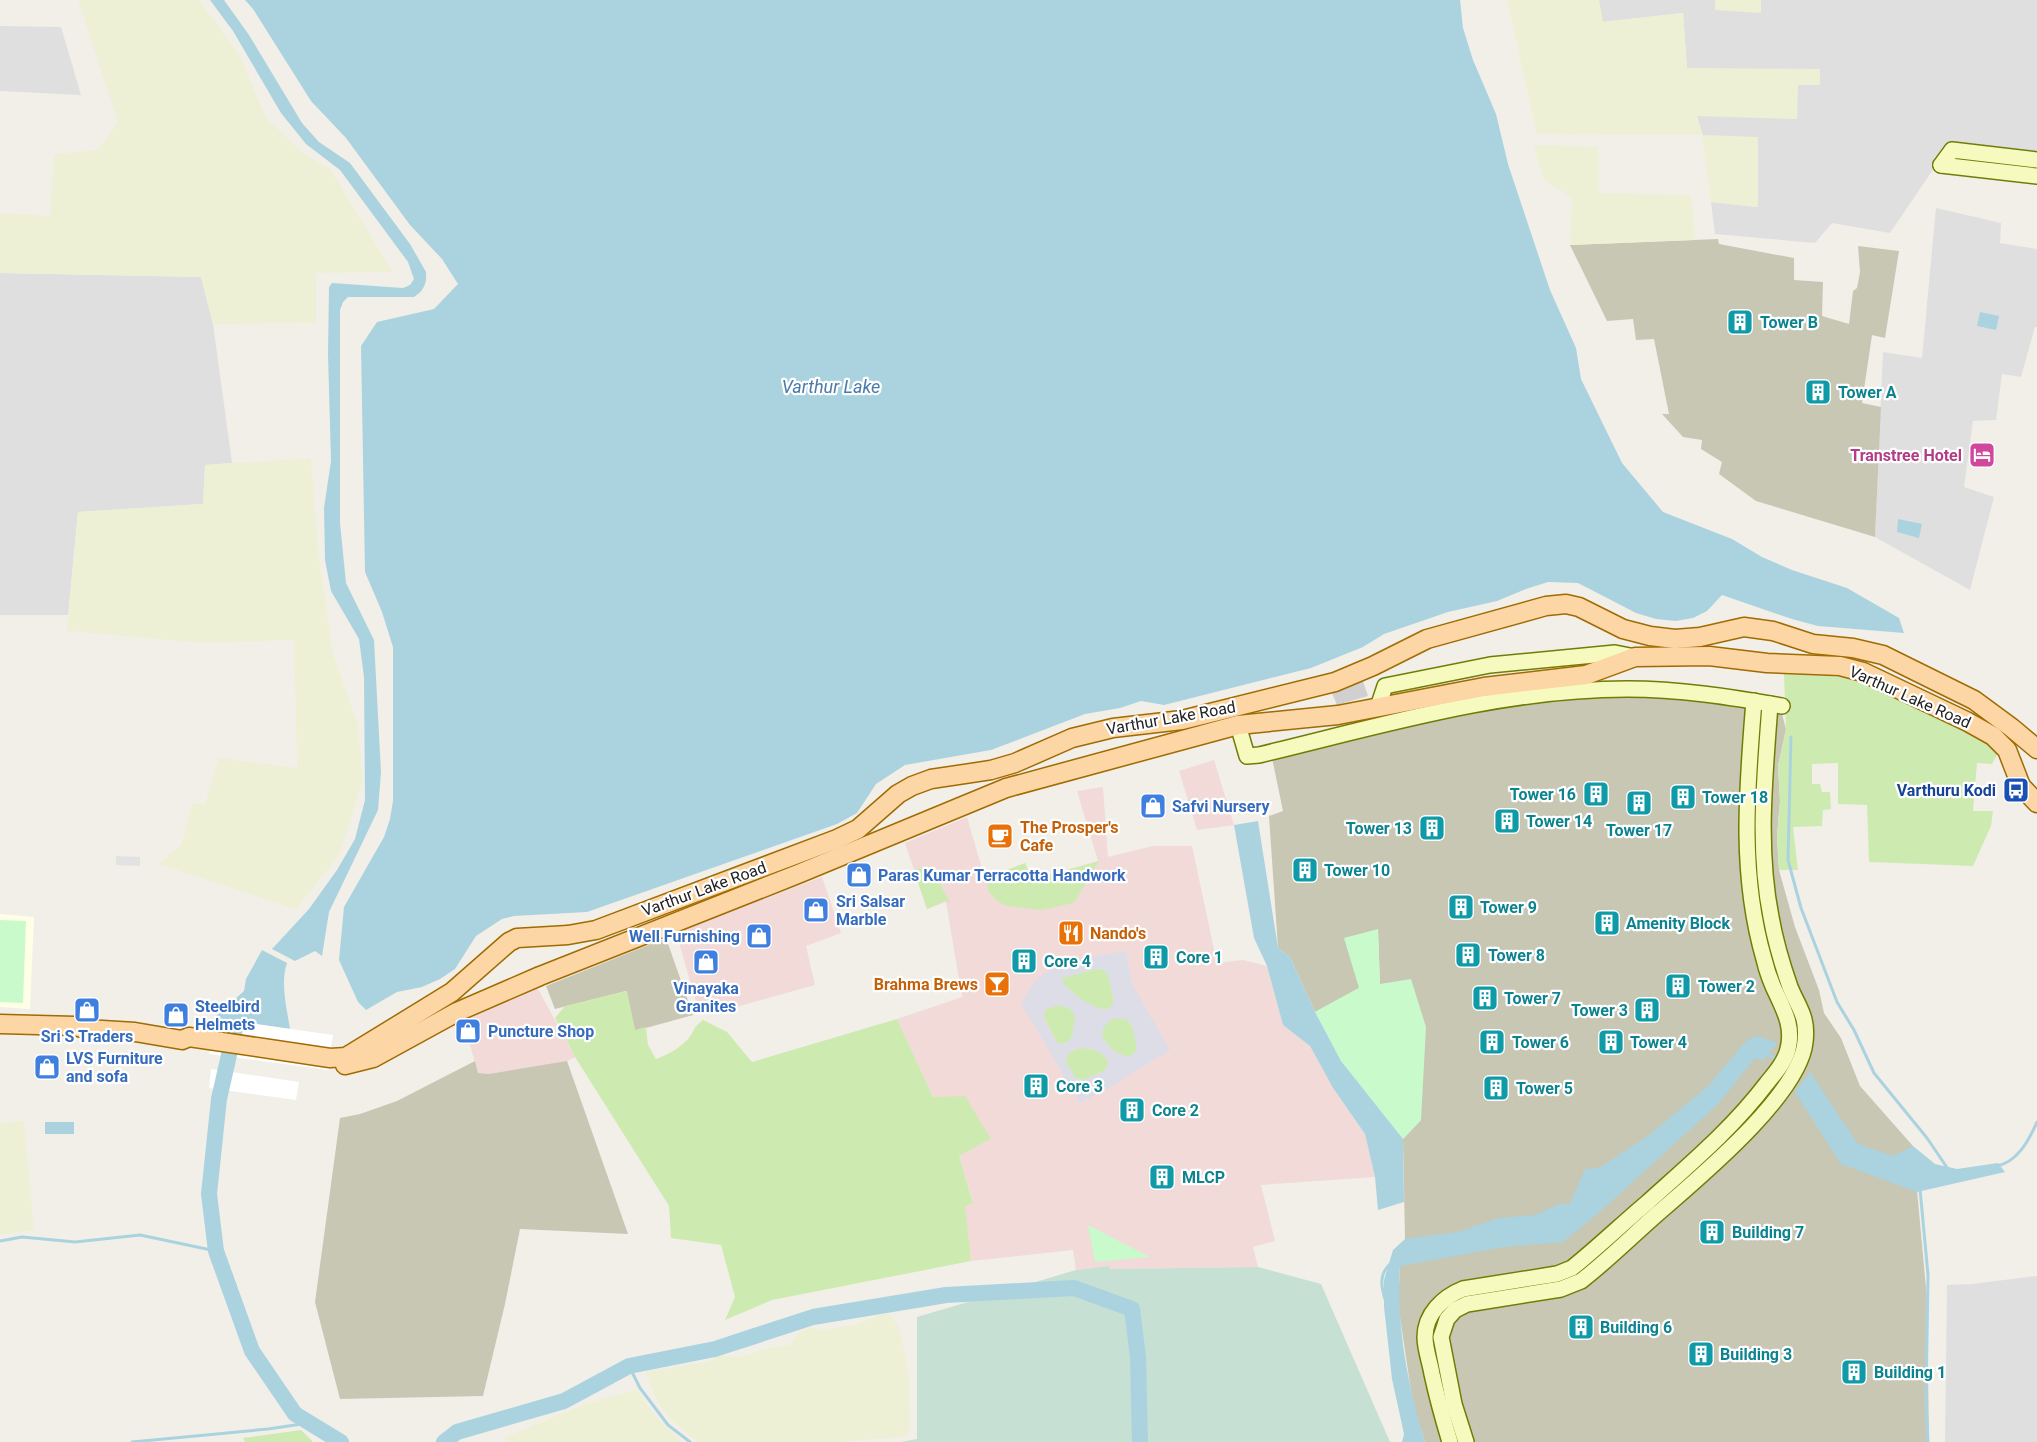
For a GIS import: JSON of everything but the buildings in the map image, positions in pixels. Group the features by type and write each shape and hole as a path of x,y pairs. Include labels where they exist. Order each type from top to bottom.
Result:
{"main road":[{"name":"Varthur Lake Road","path":"338,1061 452,992 496,952 517,938 568,935 596,930 837,839 858,829 898,794 912,786 931,779 991,770 1015,763 1072,738 1113,728 1182,720 1335,682 1427,639 1546,606 1566,604 1579,607 1623,629 1650,636 1675,639 1700,637 1744,627 1773,631 1813,644 1873,652 1907,666 1974,700 1999,729 2021,786 2037,803"},
{"name":"Varthur Lake Road","path":"338,1061 373,1058 457,1012 540,976 798,874 1006,788 1238,725 1338,715 1484,687 1588,683 1635,657 1709,656 1767,663 1840,666 1863,672 1968,722 1999,729 2037,749"},
{"path":"0,1024 75,1026 86,1029 135,1032 182,1040 189,1037 210,1044 338,1061"},
{"path":"0,1034 71,1034 86,1029"}],"street":[{"path":"2037,160 1952,150 1941,165 2037,176"},
{"name":"Varthur Lake Road","path":"1378,707 1385,686 1490,665 1615,654 1635,657"},
{"path":"1238,725 1247,756 1453,709 1588,683 1776,705 1763,799 1764,857 1768,902 1776,942 1791,990 1800,1005 1805,1023 1806,1042 1802,1059 1780,1076 1716,1163 1581,1281 1560,1289 1467,1304 1451,1314 1444,1325 1441,1337 1454,1404 1466,1442"},
{"path":"1450,1442 1439,1408 1425,1338 1430,1318 1439,1304 1454,1292 1463,1289 1557,1274 1572,1268 1712,1146 1780,1092 1780,1076 1789,1047 1788,1018 1767,971 1754,921 1747,858 1746,798 1754,701"},
{"path":"1747,858 1764,857"}],"shaded area":[{"path":"78,0 199,0 240,56 266,118 307,156 330,169 393,272 316,273 316,323 213,324 201,277 0,273 0,213 50,216 54,154 98,150 118,122"},
{"path":"1507,0 1599,0 1603,22 1683,13 1687,68 1820,69 1820,85 1798,85 1797,119 1697,116 1703,135 1758,137 1758,207 1711,202 1702,135 1537,134"},
{"path":"1599,0 2037,0 2037,158 1947,149 1890,233 1832,223 1815,243 1715,234 1711,202 1758,207 1702,135 1688,82 1683,13 1602,22"},
{"path":"1715,0 1761,0 1761,13 1715,10"},
{"path":"0,26 61,27 81,95 0,91"},
{"path":"1534,145 1598,147 1599,193 1691,195 1695,240 1570,245 1572,198 1543,179"},
{"path":"1936,208 2001,223 2000,243 2037,249 2037,327 2035,327 2021,377 2002,374 1996,420 1973,421 1964,487 1994,497 1970,590 1875,537 1883,352 1922,358"},
{"path":"1718,239 1719,244 1794,258 1794,280 1823,282 1822,316 1849,324 1853,291 1857,288 1860,272 1858,246 1899,251 1885,338 1872,335 1862,403 1881,407 1875,537 1756,501 1719,474 1722,462 1701,449 1702,440 1683,437 1662,414 1669,414 1654,339 1636,340 1633,319 1607,321 1570,245"},
{"path":"0,273 201,277 213,324 232,463 205,465 203,504 78,512 68,615 0,615"},
{"path":"311,458 319,559 333,654 358,725 363,780 339,855 296,909 158,864 182,844 192,804 205,804 219,758 297,768 294,640 203,643 67,631 78,512 203,504 205,465"},
{"path":"1363,681 1368,696 1337,705 1331,691"},
{"path":"1687,695 1782,714 1786,729 1778,766 1779,870 1795,927 1819,990 1824,1013 1841,1038 1860,1086 1913,1146 1927,1299 1929,1442 1425,1442 1413,1404 1398,1304 1400,1266 1405,1239 1403,1139 1421,1120 1380,985 1378,930 1359,988 1315,1012 1290,957 1278,948 1269,816 1283,811 1272,758 1472,711 1613,696"},
{"path":"1214,760 1234,825 1197,830 1179,771"},
{"path":"1103,787 1108,857 1153,846 1192,846 1217,963 1243,960 1267,966 1283,1025 1310,1046 1333,1088 1365,1134 1375,1177 1261,1185 1275,1241 1253,1247 1258,1267 1110,1269 1109,1266 1076,1270 1073,1250 971,1261 964,1206 973,1202 959,1156 991,1139 933,1097 897,1019 962,997 946,902 927,909 905,843 967,817 985,879 1025,863 1032,880 1098,861 1077,791"},
{"path":"116,856 140,857 140,866 116,865"},
{"path":"822,877 841,933 806,946 815,985 718,1012 698,1009 676,932"},
{"path":"0,914 34,917 30,1009 0,1007"},
{"path":"666,938 693,1015 635,1031 626,991 555,1009 546,986"},
{"path":"1126,951 1132,984 1170,1050 1080,1103 1021,1003 1035,981 1056,966 1073,960","holes":["1102,969 1108,974 1114,1002 1109,1009 1103,1010 1082,1000 1063,984 1062,978","1059,1005 1070,1008 1075,1016 1072,1038 1065,1044 1057,1043 1043,1018 1046,1009","1113,1018 1126,1019 1132,1026 1137,1047 1135,1052 1131,1056 1115,1052 1104,1040 1102,1034 1104,1027","1077,1048 1089,1048 1103,1054 1108,1061 1106,1070 1083,1080 1077,1080 1065,1060 1070,1052"]},
{"path":"537,987 575,1057 542,1066 489,1074 478,1073 463,1020"},
{"path":"475,1061 478,1073 489,1074 567,1061 628,1234 520,1229 483,1396 340,1399 315,1302 340,1118 360,1114 397,1101"},
{"path":"24,1121 34,1230 0,1235 0,1123"},
{"path":"1109,1266 1110,1269 1258,1267 1321,1284 1390,1442 901,1442 917,1439 917,1317 1076,1270"},
{"path":"2037,1276 2037,1442 1945,1442 1947,1285"},
{"path":"882,1314 890,1314 898,1326 905,1352 909,1381 910,1429 906,1435 901,1437 840,1442 698,1442 669,1418 656,1399 645,1372 706,1362 714,1359 716,1355 741,1357 765,1349 790,1345 800,1331 811,1327 822,1330 854,1325"},
{"path":"637,1390 656,1417 683,1442 506,1442 505,1437 588,1403"}],"green space":[{"path":"1784,674 1847,677 1914,703 2001,748 1992,764 1977,763 1973,811 1993,811 1991,826 1973,866 1869,862 1867,805 1838,804 1838,763 1812,764 1812,784 1820,784 1822,792 1830,792 1831,809 1823,810 1822,826 1793,827 1798,870 1779,870 1778,766 1786,729"},
{"path":"1099,861 1074,903 1041,910 1007,906 997,901 989,892 987,885 987,878 1025,863 1032,880"},
{"path":"921,868 932,870 950,902 945,901 927,909 914,870"},
{"path":"0,920 26,921 23,1003 0,1002"},
{"path":"1378,929 1380,984 1411,979 1426,1027 1421,1120 1403,1139 1341,1061 1315,1012 1359,988 1344,938"},
{"path":"1102,969 1108,974 1114,1002 1109,1009 1097,1008 1084,1002 1063,984 1062,978"},
{"path":"627,991 635,1030 646,1027 648,1045 656,1059 682,1045 703,1020 727,1032 752,1062 897,1019 933,1097 965,1096 991,1139 959,1156 973,1203 965,1206 971,1261 772,1300 725,1320 735,1297 721,1245 671,1238 669,1206 575,1057 555,1018 565,1006"},
{"path":"1063,1005 1074,1011 1075,1028 1068,1042 1057,1043 1043,1015 1048,1007"},
{"path":"1116,1018 1126,1019 1133,1029 1136,1050 1132,1056 1116,1053 1103,1039 1101,1030 1105,1023"},
{"path":"1080,1048 1100,1052 1108,1061 1106,1070 1083,1080 1074,1078 1065,1060 1070,1052"},
{"path":"1088,1225 1150,1257 1095,1262"},
{"path":"301,1430 313,1442 245,1442 243,1438"}],"water":[{"path":"210,0 224,0 249,35 302,123 319,142 350,163 410,244 426,272 424,286 414,297 348,297 340,310 340,523 346,583 374,640 381,772 378,810 329,912 322,956 315,951 295,961 272,949 309,909 337,870 355,839 365,800 364,677 359,639 331,591 325,560 324,508 331,461 329,287 332,283 403,288 410,285 414,279 408,262 340,170 306,144 281,113 233,31"},
{"name":"Varthur Lake","path":"245,0 1460,0 1463,28 1473,60 1496,114 1508,164 1550,290 1576,348 1581,379 1622,463 1663,512 1732,539 1762,557 1792,570 1847,588 1899,618 1904,633 1818,626 1722,595 1707,611 1693,618 1676,621 1656,619 1636,613 1578,583 1548,582 1497,601 1448,612 1384,634 1363,647 1311,668 1164,705 1141,701 1120,708 1085,714 991,750 905,765 876,784 857,813 837,824 587,912 514,916 502,919 476,936 455,969 422,987 397,992 366,1010 358,1002 339,960 344,907 384,837 390,819 393,801 393,647 382,612 365,572 361,346 377,322 434,309 458,284 442,259 410,225 346,138 311,101"},
{"path":"1980,312 1999,316 1996,330 1977,326"},
{"path":"1898,519 1922,524 1919,538 1897,532"},
{"path":"1258,821 1278,948 1290,957 1341,1061 1403,1139 1404,1202 1378,1210 1375,1177 1365,1134 1333,1088 1310,1046 1283,1025 1267,966 1254,938 1234,825"},
{"path":"262,950 287,963 284,987 290,1029 214,1018 244,991 246,979"},
{"path":"1758,1036 1777,1043 1764,1060 1755,1058 1718,1104 1603,1209 1563,1242 1503,1247 1400,1266 1400,1311 1405,1355 1413,1399 1425,1442 1402,1442 1404,1434 1392,1379 1384,1307 1384,1280 1393,1250 1405,1239 1458,1232 1498,1218 1536,1215 1559,1204 1570,1204 1585,1169 1599,1168 1648,1136 1707,1087 1747,1040"},
{"path":"1810,1072 1858,1144 1893,1156 1913,1146 1935,1164 1957,1169 1998,1163 2005,1172 1917,1192 1841,1164 1795,1092"},
{"path":"45,1122 74,1122 74,1134 45,1134"}],"pier":[{"path":"214,1018 333,1035 331,1048 213,1031"},
{"path":"212,1034 331,1050 329,1070 209,1054"},
{"path":"211,1069 299,1082 296,1100 209,1088"}],"waterway":[{"path":"1791,737 1788,860 1801,908 1837,1002 1854,1030 1874,1073 1927,1138 1948,1169"},
{"path":"245,1001 239,1011 219,1099 209,1194 216,1251 252,1351 295,1414 341,1442"},
{"path":"1766,1054 1779,1059"},
{"path":"1996,1166 2016,1156 2037,1122"},
{"path":"1920,1189 1928,1275 1926,1402 1928,1442"},
{"path":"0,1241 22,1237 75,1242 140,1235 216,1251"},
{"path":"1385,1299 1382,1280 1390,1264"},
{"path":"444,1442 457,1432 564,1401 629,1366 715,1349 813,1317 946,1295 1074,1288 1132,1309 1138,1357 1140,1442"},
{"path":"629,1366 640,1388 668,1425 690,1442"},
{"path":"132,1442 309,1423"}],"place":[{"name":"Tower B","path":"1740,322"},
{"name":"Tower A","path":"1818,392"},
{"name":"Transtree Hotel","path":"1982,455"},
{"name":"Varthuru Kodi","path":"2016,790"},
{"name":"Tower 16","path":"1596,794"},
{"name":"Tower 18","path":"1683,797"},
{"name":"Tower 17","path":"1639,803"},
{"name":"Safvi Nursery","path":"1153,806"},
{"name":"Tower 14","path":"1507,821"},
{"name":"Tower 13","path":"1432,828"},
{"name":"The Prosper's Cafe","path":"1000,836"},
{"name":"Tower 10","path":"1305,870"},
{"name":"Paras Kumar Terracotta Handwork","path":"859,875"},
{"name":"Tower 9","path":"1461,907"},
{"name":"Sri Salsar Marble","path":"816,910"},
{"name":"Amenity Block","path":"1607,923"},
{"name":"Nando's","path":"1071,933"},
{"name":"Well Furnishing","path":"759,936"},
{"name":"Tower 8","path":"1468,955"},
{"name":"Core 1","path":"1156,957"},
{"name":"Core 4","path":"1024,961"},
{"name":"Vinayaka Granites","path":"706,962"},
{"name":"Brahma Brews","path":"997,984"},
{"name":"Tower 2","path":"1678,986"},
{"name":"Tower 7","path":"1485,998"},
{"name":"Sri S Traders","path":"87,1010"},
{"name":"Tower 3","path":"1647,1010"},
{"name":"Steelbird Helmets","path":"176,1015"},
{"name":"Puncture Shop","path":"468,1031"},
{"name":"Tower 6","path":"1492,1042"},
{"name":"Tower 4","path":"1611,1042"},
{"name":"LVS Furniture and sofa","path":"47,1067"},
{"name":"Core 3","path":"1036,1086"},
{"name":"Tower 5","path":"1496,1088"},
{"name":"Core 2","path":"1132,1110"},
{"name":"MLCP","path":"1162,1177"},
{"name":"Building 7","path":"1712,1232"},
{"name":"Building 6","path":"1581,1327"},
{"name":"Building 3","path":"1701,1354"},
{"name":"Building 1","path":"1854,1372"}]}
